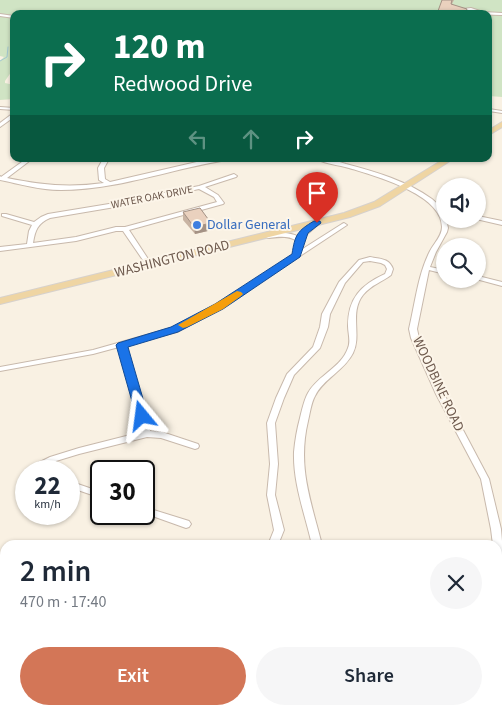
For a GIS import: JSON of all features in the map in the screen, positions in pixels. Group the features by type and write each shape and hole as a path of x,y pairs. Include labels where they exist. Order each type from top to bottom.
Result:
{"main road":[{"name":"WASHINGTON ROAD","path":"0,300 317,223 377,204 444,162"}],"street":[{"path":"456,10 471,8 476,10"},
{"path":"2,178 24,162"},
{"path":"104,162 100,168 102,180 108,183"},
{"path":"2,178 54,188 78,188 207,162"},
{"name":"WOODBINE ROAD","path":"340,162 406,186 424,196 436,206"},
{"path":"200,188 234,176"},
{"name":"WATER OAK DRIVE","path":"35,224 48,216 200,188 216,196 221,203 125,229"},
{"path":"4,215 35,224 32,228 30,245"},
{"path":"486,220 502,223"},
{"path":"297,255 299,240 304,231 317,223"},
{"path":"0,370 53,361 122,345 174,330 219,307 344,225"},
{"path":"0,249 76,239 116,228 125,229 149,265"},
{"name":"WOODBINE ROAD","path":"445,228 432,254 413,329 440,394 484,479 497,540"},
{"path":"262,237 288,235 296,236 299,240"},
{"path":"275,540 279,530 271,495 274,464 271,423 280,398 291,374 316,348 324,327 326,314 342,282 361,261 370,259 383,261 388,264 390,269 388,274 364,289 358,296 353,310 353,346 347,361 311,395 300,432 297,453 299,472 316,540"},
{"path":"428,268 436,270"},
{"path":"486,280 502,284"},
{"path":"122,345 147,434"},
{"path":"51,460 147,434 162,436 195,446"},
{"path":"155,514 186,524"}],"green space":[{"path":"0,0 502,0 502,97 492,96 492,10 10,10 10,74 5,83 10,84 10,99 0,100 0,61 4,57 0,56"}],"building":[{"path":"442,0 452,0 451,4 467,9 467,10 438,10"},
{"path":"200,208 211,223 194,227 183,212"}],"waterway":[{"path":"0,61 7,57 8,47"}],"slow traffic":[{"path":"183,325 219,307 237,294"}],"place":[{"name":"Dollar General","path":"197,225"}],"route":[{"path":"142,416 122,345 174,330 219,307 297,255 299,240 304,231 317,223"}]}
